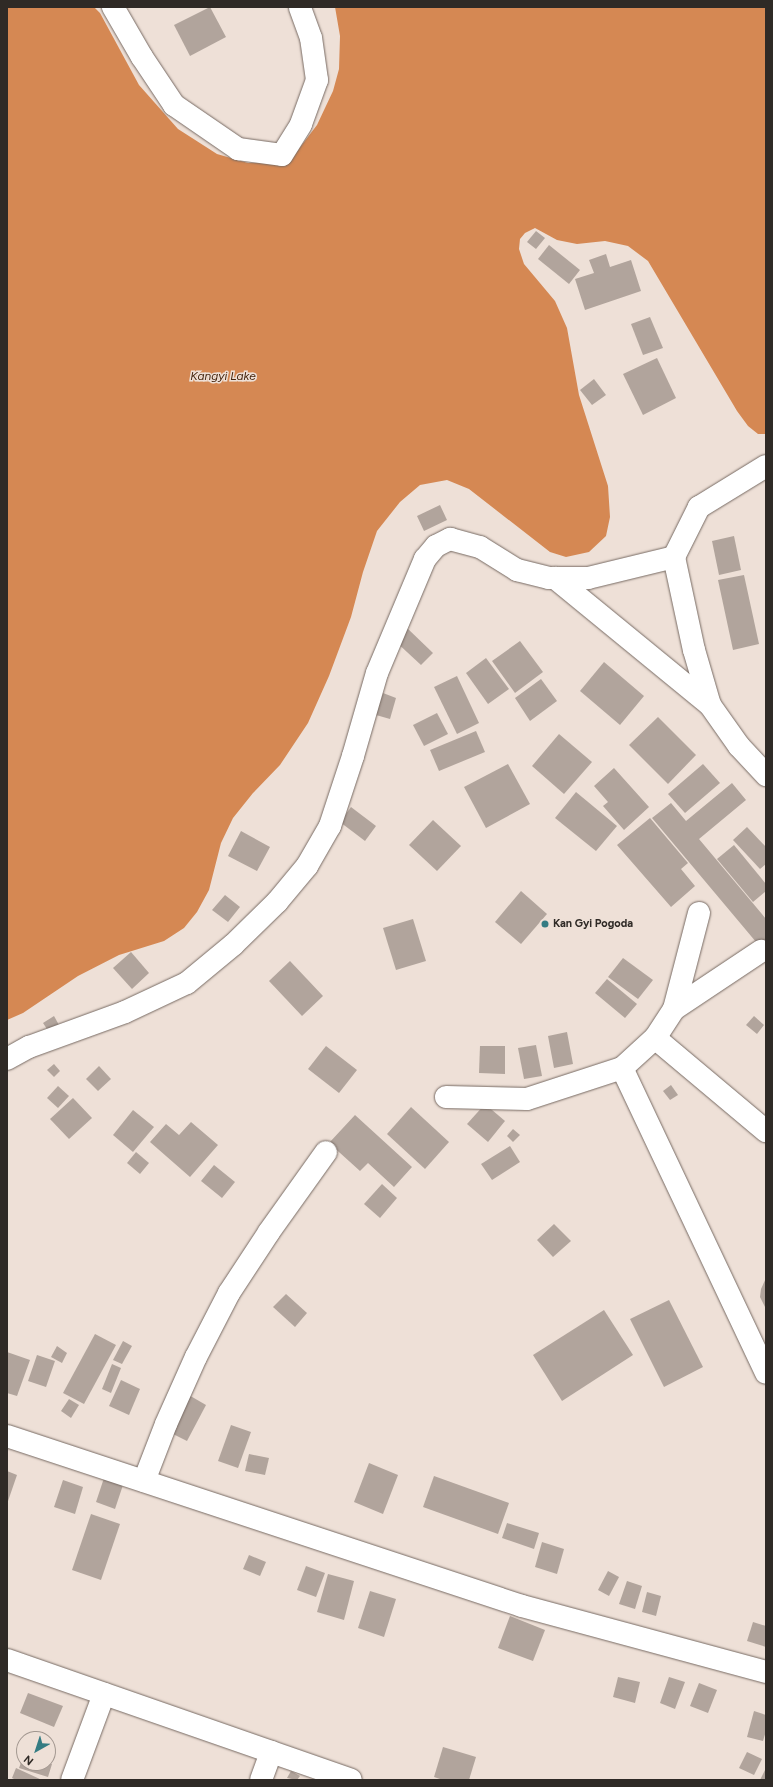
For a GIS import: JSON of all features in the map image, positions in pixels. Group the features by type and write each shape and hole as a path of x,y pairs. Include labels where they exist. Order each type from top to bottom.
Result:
{"street":[{"path":"113,7 142,57 174,105 238,149 282,155 301,124 317,80 311,38 300,7"},
{"path":"710,705 694,650 674,557 699,507 766,466"},
{"path":"7,1059 29,1047 125,1012 187,984 249,929 276,902 307,866 330,826 353,756 377,672 425,558 436,546 450,539 480,547 517,570 555,578 588,578 674,557"},
{"path":"555,578 710,705 739,746 766,775"},
{"path":"446,1097 527,1099 622,1068 655,1038 674,1009 699,914"},
{"path":"674,1009 761,951"},
{"path":"655,1038 766,1131"},
{"path":"622,1068 766,1373"},
{"path":"144,1481 166,1424 196,1356 229,1293 269,1232 326,1152"},
{"path":"7,1436 522,1606 766,1672"},
{"path":"7,1660 351,1780"},
{"path":"72,1780 104,1694"},
{"path":"261,1780 271,1752"}],"water":[{"name":"Kangyi Lake","path":"7,7 94,7 100,13 139,85 178,129 217,154 248,163 273,162 298,150 317,125 333,91 339,69 340,36 335,7 766,7 766,434 758,434 748,426 737,411 648,261 628,246 605,241 577,244 557,240 535,228 525,233 520,239 519,249 524,264 555,301 567,328 579,395 608,486 610,517 606,536 589,552 566,557 550,552 469,489 447,480 420,485 400,502 377,531 363,572 351,617 329,676 308,723 280,765 253,793 233,818 221,843 209,890 197,912 184,928 164,941 119,955 78,976 23,1013 7,1020"}],"building":[{"path":"210,7 226,37 190,56 174,25"},
{"path":"536,231 545,238 536,249 527,242"},
{"path":"549,245 580,270 569,284 538,259"},
{"path":"606,254 610,267 631,260 641,291 585,310 575,279 594,273 589,260"},
{"path":"650,317 663,348 643,355 631,324"},
{"path":"657,358 676,398 643,415 623,374"},
{"path":"594,379 606,395 592,405 580,390"},
{"path":"440,505 447,520 424,531 417,516"},
{"path":"734,536 741,570 719,575 712,541"},
{"path":"744,575 759,644 733,650 718,580"},
{"path":"406,627 433,653 421,665 394,640"},
{"path":"520,641 543,672 515,693 492,661"},
{"path":"486,658 509,689 488,704 466,673"},
{"path":"604,662 644,696 620,725 580,691"},
{"path":"457,676 479,723 457,734 434,687"},
{"path":"541,679 557,701 530,721 515,698"},
{"path":"383,693 396,698 390,719 376,715"},
{"path":"437,713 448,734 424,746 413,725"},
{"path":"658,717 696,755 668,784 629,745"},
{"path":"476,731 485,752 439,771 430,750"},
{"path":"559,734 592,762 564,794 532,766"},
{"path":"508,764 530,804 486,828 464,787"},
{"path":"703,764 720,783 685,813 668,794"},
{"path":"614,768 649,807 624,830 603,806 608,802 594,786"},
{"path":"732,783 746,800 699,839 766,919 766,954 652,818 671,803 686,821"},
{"path":"576,792 617,826 596,851 555,818"},
{"path":"351,807 376,826 365,841 340,822"},
{"path":"650,818 688,863 681,869 695,886 671,907 617,845"},
{"path":"433,820 461,846 437,871 409,845"},
{"path":"747,827 766,847 766,864 760,869 733,840"},
{"path":"241,831 270,847 257,871 228,856"},
{"path":"734,845 766,884 766,891 753,902 717,859"},
{"path":"521,891 547,914 521,944 495,922"},
{"path":"225,895 240,907 228,922 212,910"},
{"path":"413,919 426,961 396,970 383,928"},
{"path":"131,952 149,973 132,989 113,968"},
{"path":"623,958 653,980 638,999 608,977"},
{"path":"290,961 323,996 302,1016 269,981"},
{"path":"607,979 637,1004 625,1018 595,993"},
{"path":"54,1016 59,1025 49,1032 43,1023"},
{"path":"754,1016 764,1025 757,1034 746,1025"},
{"path":"567,1032 573,1064 554,1068 548,1036"},
{"path":"536,1045 542,1076 524,1079 518,1048"},
{"path":"326,1046 357,1070 339,1093 308,1069"},
{"path":"480,1046 505,1046 505,1074 479,1073"},
{"path":"54,1064 60,1071 54,1077 47,1070"},
{"path":"99,1066 111,1079 98,1091 86,1079"},
{"path":"671,1085 678,1095 670,1100 663,1091"},
{"path":"58,1086 69,1096 58,1108 47,1098"},
{"path":"73,1098 92,1118 69,1139 50,1119"},
{"path":"485,1104 505,1121 488,1142 467,1124"},
{"path":"411,1107 449,1142 425,1169 387,1134"},
{"path":"133,1110 154,1127 133,1152 113,1135"},
{"path":"355,1115 412,1167 394,1187 368,1163 360,1171 329,1143"},
{"path":"191,1122 218,1145 190,1177 150,1142 166,1124 179,1135"},
{"path":"513,1129 520,1135 513,1142 507,1136"},
{"path":"510,1146 520,1162 492,1180 481,1164"},
{"path":"136,1152 149,1163 140,1174 127,1163"},
{"path":"214,1165 235,1182 222,1198 201,1181"},
{"path":"382,1184 397,1198 380,1218 364,1204"},
{"path":"554,1224 571,1241 553,1257 537,1240"},
{"path":"766,1278 766,1309 760,1297 761,1289"},
{"path":"286,1294 307,1313 295,1327 273,1307"},
{"path":"669,1300 703,1367 664,1387 630,1319"},
{"path":"604,1310 633,1355 562,1401 533,1355"},
{"path":"95,1334 116,1345 84,1404 63,1393"},
{"path":"123,1341 132,1346 122,1364 113,1360"},
{"path":"57,1346 67,1353 62,1363 51,1357"},
{"path":"7,1352 30,1360 17,1396 7,1393"},
{"path":"37,1355 55,1361 46,1387 28,1381"},
{"path":"112,1364 121,1368 111,1393 102,1389"},
{"path":"121,1380 140,1389 129,1415 109,1406"},
{"path":"187,1394 206,1405 187,1441 167,1431"},
{"path":"69,1399 79,1405 71,1418 61,1411"},
{"path":"231,1425 251,1432 238,1468 218,1461"},
{"path":"249,1454 269,1458 265,1475 245,1471"},
{"path":"369,1463 398,1475 383,1514 354,1502"},
{"path":"7,1471 17,1475 7,1504"},
{"path":"434,1476 509,1503 498,1534 423,1507"},
{"path":"104,1478 123,1485 115,1509 96,1502"},
{"path":"63,1480 83,1487 75,1514 54,1507"},
{"path":"91,1514 120,1524 101,1580 72,1570"},
{"path":"507,1523 539,1533 534,1549 502,1538"},
{"path":"542,1542 564,1549 557,1574 535,1567"},
{"path":"249,1555 266,1562 260,1576 243,1569"},
{"path":"306,1566 325,1573 316,1597 297,1590"},
{"path":"608,1571 619,1577 609,1596 598,1590"},
{"path":"328,1574 354,1581 344,1620 317,1612"},
{"path":"627,1581 642,1586 635,1609 619,1604"},
{"path":"370,1591 396,1599 384,1637 358,1628"},
{"path":"647,1592 661,1596 656,1616 642,1612"},
{"path":"510,1616 545,1630 533,1661 498,1648"},
{"path":"753,1622 766,1626 766,1647 747,1641"},
{"path":"618,1677 640,1682 635,1703 613,1697"},
{"path":"669,1677 685,1682 675,1709 660,1703"},
{"path":"699,1683 717,1690 708,1713 690,1706"},
{"path":"28,1693 63,1706 54,1727 20,1713"},
{"path":"754,1711 766,1715 766,1731 763,1741 747,1737"},
{"path":"443,1747 476,1757 469,1780 443,1780 434,1777"},
{"path":"747,1752 762,1759 754,1775 739,1768"},
{"path":"16,1768 16,1771 22,1771 42,1780 16,1780 12,1778"},
{"path":"766,1768 766,1780 760,1780"},
{"path":"29,1771 50,1771 48,1777"},
{"path":"291,1771 300,1776 297,1780 287,1778"}],"place":[{"name":"Kan Gyi Pogoda","path":"545,924"}]}
